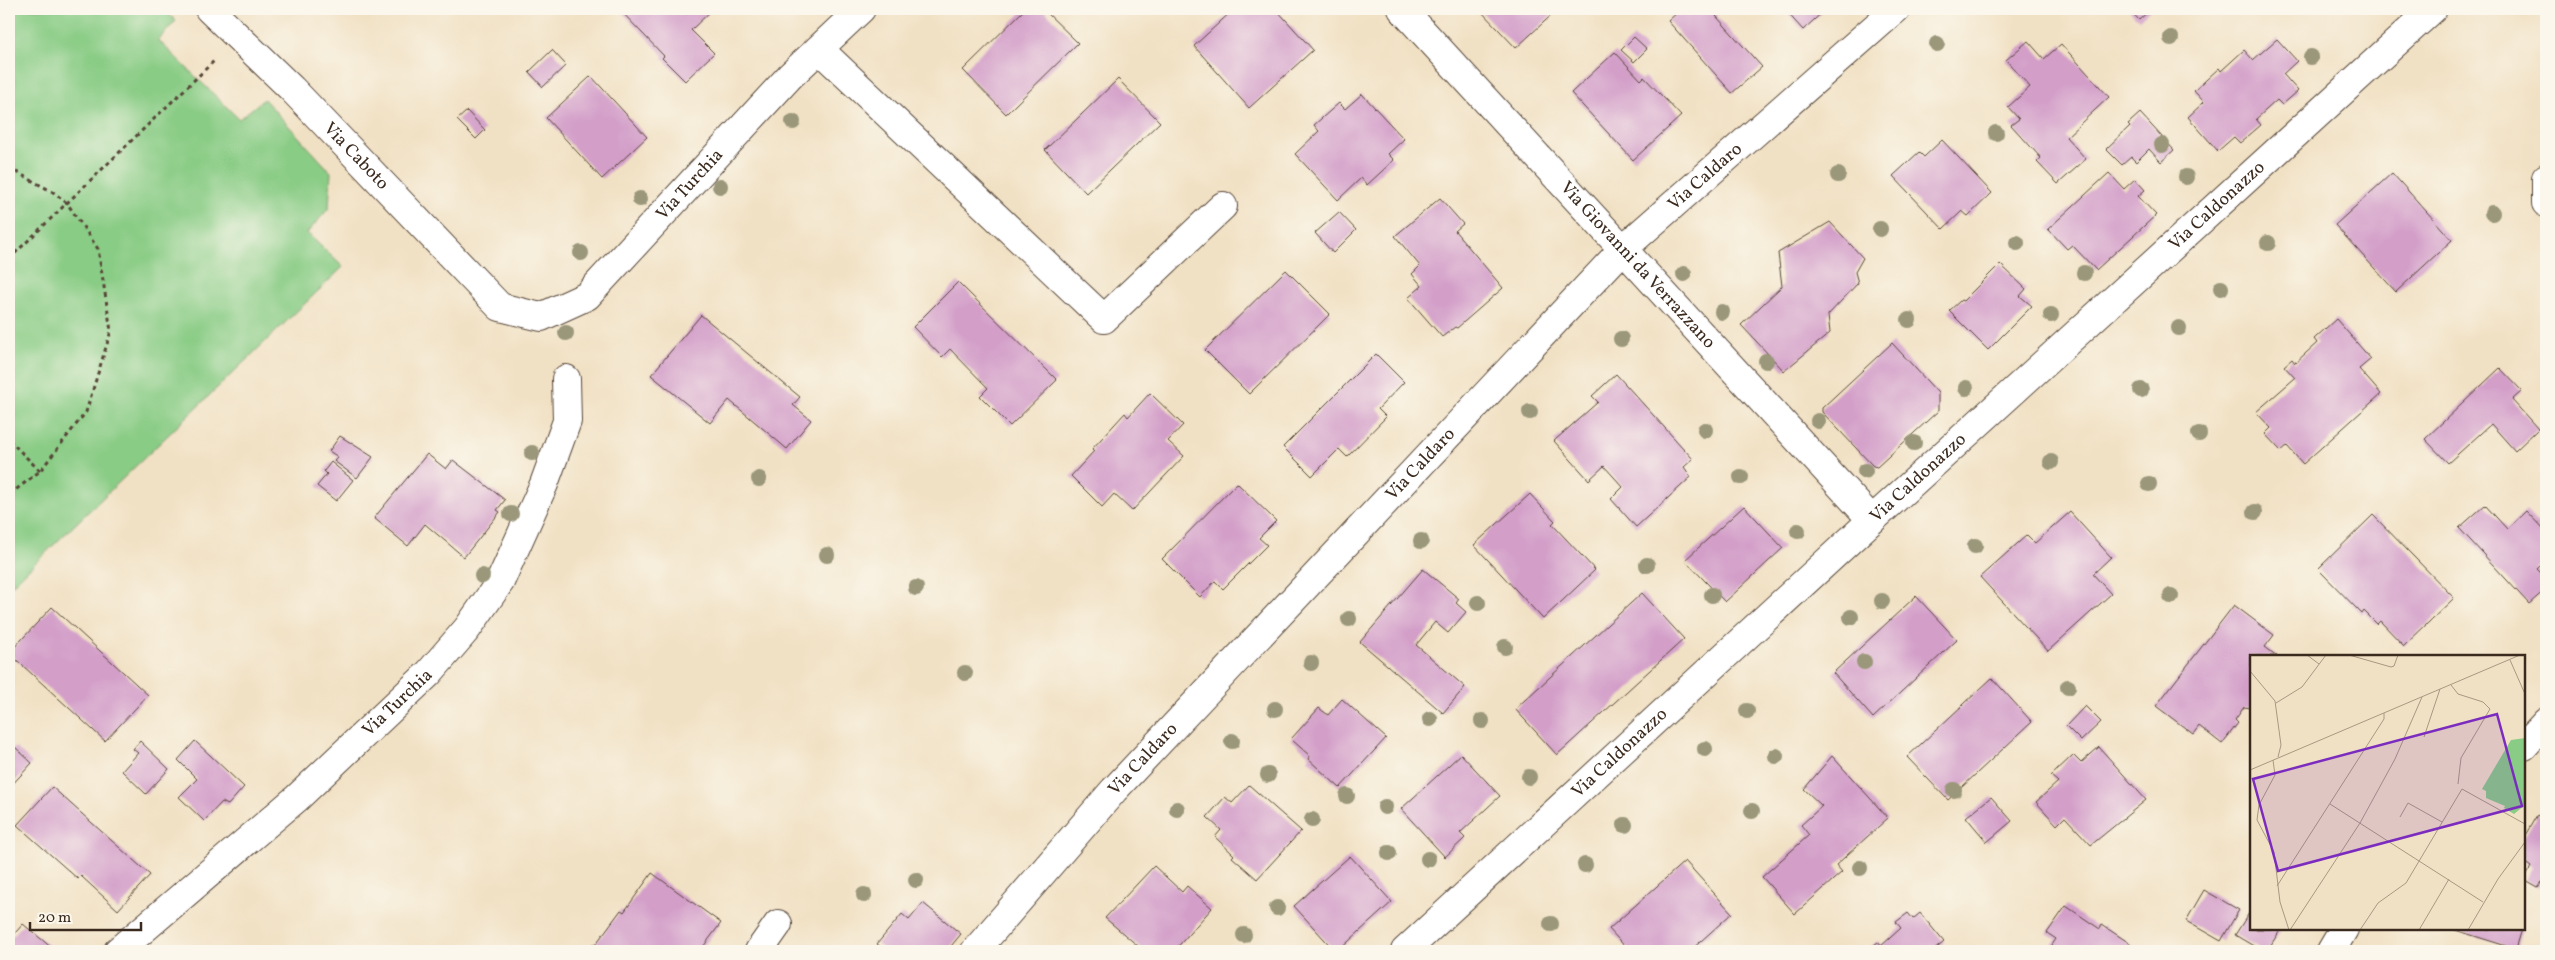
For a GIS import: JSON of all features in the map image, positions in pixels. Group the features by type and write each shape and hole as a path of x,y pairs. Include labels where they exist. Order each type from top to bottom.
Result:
{"street":[{"name":"Via Caboto","path":"209,9 292,89 500,307"},
{"name":"Via Turchia","path":"500,307 541,317 587,296 790,76 861,9"},
{"name":"Via Giovanni da Verrazzano","path":"1402,9 1624,248 1872,520"},
{"name":"Via Caldaro","path":"975,951 1114,790 1624,248 1896,9"},
{"name":"Via Caldonazzo","path":"1405,951 1872,520 2433,9"},
{"path":"819,49 1104,319 1223,206"},
{"path":"2546,178 2546,204"},
{"name":"Via Turchia","path":"118,951 297,798 428,673 468,629 500,582 544,484 567,421 566,380"},
{"path":"2525,745 2546,722"},
{"path":"759,951 778,924"},
{"path":"2331,951 2343,930"}],"path":[{"path":"9,259 238,38"},
{"path":"9,168 53,192 67,203 98,249 112,331 86,412 40,471 9,495"},
{"path":"9,440 40,471"}],"green space":[{"path":"9,9 164,9 176,21 158,40 239,119 264,99 331,172 329,208 307,233 343,267 9,588"}],"building":[{"path":"619,9 713,9 691,30 714,53 685,81"},
{"path":"1025,9 1043,9 1078,43 1006,114 963,70"},
{"path":"1234,9 1276,9 1313,50 1249,108 1194,46"},
{"path":"1479,9 1558,9 1516,48"},
{"path":"1681,9 1724,9 1716,16 1762,67 1732,93 1668,21"},
{"path":"1784,9 1826,9 1803,30"},
{"path":"2129,9 2151,9 2139,20"},
{"path":"1634,37 1647,49 1634,62 1621,50"},
{"path":"2277,39 2297,61 2283,74 2298,91 2282,105 2277,100 2256,119 2261,125 2240,143 2234,137 2218,151 2188,117 2204,102 2194,91 2219,68 2221,71 2244,50 2253,60"},
{"path":"2028,41 2044,59 2061,44 2109,97 2066,137 2086,159 2058,184 2037,162 2041,158 2011,125 2019,119 2008,107 2030,87 2006,60"},
{"path":"552,50 566,65 543,87 529,72"},
{"path":"1615,52 1641,80 1644,77 1681,116 1633,160 1571,93"},
{"path":"591,76 647,137 602,179 546,118"},
{"path":"1118,79 1160,122 1086,193 1045,150"},
{"path":"1362,94 1404,139 1388,154 1394,160 1367,185 1361,178 1338,200 1295,154 1319,131 1314,125 1339,103 1345,109"},
{"path":"467,111 485,130 476,139 457,120"},
{"path":"2140,113 2174,150 2161,162 2149,149 2136,162 2131,157 2122,165 2106,149 2130,126 2128,124"},
{"path":"1942,140 1992,193 1968,216 1962,211 1943,229 1893,176 1919,152 1924,157"},
{"path":"2109,173 2124,189 2135,179 2145,190 2138,196 2156,215 2096,270 2072,245 2067,249 2048,229"},
{"path":"2392,173 2452,240 2396,292 2335,225"},
{"path":"1440,198 1463,224 1455,231 1503,288 1457,328 1455,327 1442,337 1408,298 1422,286 1412,274 1420,266 1395,236"},
{"path":"1339,212 1356,230 1333,253 1315,233"},
{"path":"1830,222 1863,258 1855,272 1858,283 1828,315 1830,333 1784,371 1741,325 1782,286 1778,253"},
{"path":"2000,264 2026,289 2020,296 2032,306 1988,350 1949,311 1961,300 1963,301"},
{"path":"1286,270 1330,314 1249,394 1205,350"},
{"path":"958,282 1057,380 1010,426 980,396 988,388 950,349 942,357 913,327"},
{"path":"701,315 800,397 793,405 811,420 787,449 729,400 710,423 651,375"},
{"path":"2336,319 2371,359 2359,369 2381,394 2303,464 2287,446 2281,451 2265,434 2271,428 2256,412 2295,378 2284,366 2292,359 2295,363 2317,343 2314,339"},
{"path":"1892,343 1938,393 1938,411 1877,467 1873,466 1822,412 1822,408"},
{"path":"1376,354 1404,382 1378,409 1386,417 1347,457 1339,449 1312,476 1283,447"},
{"path":"2500,368 2522,391 2512,400 2538,429 2515,451 2491,424 2448,463 2425,439"},
{"path":"1616,374 1693,459 1684,467 1691,477 1636,527 1611,499 1623,487 1604,466 1589,480 1554,441 1598,402 1592,396"},
{"path":"1150,393 1183,425 1168,441 1184,456 1132,511 1114,494 1102,507 1071,476 1094,451 1092,449 1125,413 1128,417"},
{"path":"340,436 373,457 357,478 334,461 338,457 329,451"},
{"path":"427,454 446,469 453,460 505,500 497,510 500,512 464,557 425,524 408,546 374,518"},
{"path":"331,462 353,480 336,501 317,486 327,474 324,471"},
{"path":"1237,483 1276,521 1259,538 1267,545 1223,589 1215,581 1200,597 1162,559"},
{"path":"1530,494 1555,521 1552,524 1595,570 1543,619 1474,545"},
{"path":"2485,505 2507,529 2526,511 2546,532 2546,560 2537,569 2546,578 2546,589 2529,604 2459,528"},
{"path":"1744,506 1783,548 1725,602 1685,560"},
{"path":"2070,512 2111,557 2093,574 2111,594 2048,651 1980,577 2027,535 2035,543"},
{"path":"2373,515 2454,598 2404,646 2380,621 2377,624 2364,611 2362,614 2318,569"},
{"path":"1423,569 1459,599 1456,603 1466,612 1448,633 1435,622 1416,645 1465,687 1443,713 1360,642"},
{"path":"1642,593 1684,639 1557,755 1515,709"},
{"path":"1916,596 1957,640 1873,718 1833,673"},
{"path":"2234,605 2274,635 2265,647 2276,655 2250,655 2250,708 2244,707 2235,720 2238,723 2222,744 2199,726 2193,734 2156,706"},
{"path":"52,607 148,695 105,741 9,653"},
{"path":"1992,678 2032,722 1948,800 1907,757"},
{"path":"1342,699 1386,738 1340,788 1308,759 1310,756 1291,739 1319,708 1328,715"},
{"path":"2085,706 2101,722 2081,741 2066,726"},
{"path":"140,741 169,769 146,794 122,771 138,753 133,749"},
{"path":"195,741 244,787 228,805 222,802 204,821 179,797 197,779 178,760"},
{"path":"15,747 32,763 9,788 9,753"},
{"path":"2099,747 2146,800 2091,845 2065,817 2057,825 2036,802 2058,782 2051,776 2073,755 2081,763"},
{"path":"1461,754 1500,796 1460,833 1465,838 1445,857 1401,809"},
{"path":"1832,756 1888,818 1836,865 1842,872 1795,914 1762,877 1809,835 1801,825 1822,806 1804,789"},
{"path":"1249,785 1301,831 1257,879 1232,857 1234,855 1215,837 1221,830 1207,817 1225,797 1232,803"},
{"path":"52,787 150,875 118,910 81,876 78,879 17,825"},
{"path":"1991,797 2012,821 1987,842 1966,817"},
{"path":"2537,815 2546,821 2546,877 2538,887 2525,880 2531,867 2525,863 2525,835"},
{"path":"1350,856 1392,902 1338,951 1335,951 1294,906"},
{"path":"1685,861 1732,913 1690,951 1629,951 1609,929"},
{"path":"1154,866 1182,892 1187,886 1212,908 1174,951 1144,951 1105,918"},
{"path":"652,873 721,923 700,951 587,951 593,943 595,945 621,910 624,912"},
{"path":"2204,890 2239,910 2221,941 2186,921"},
{"path":"923,903 961,934 947,951 886,951 877,944 902,914 909,920"},
{"path":"2066,906 2100,929 2102,925 2131,944 2127,951 2048,951 2056,939 2047,933"},
{"path":"2250,912 2250,930 2280,930 2267,951 2262,951 2235,935"},
{"path":"1908,913 1913,919 1920,913 1944,942 1933,951 1866,951 1878,942 1881,946 1901,928 1896,922"},
{"path":"23,924 55,951 9,951 9,940"},
{"path":"2455,930 2522,930 2516,949"}]}
